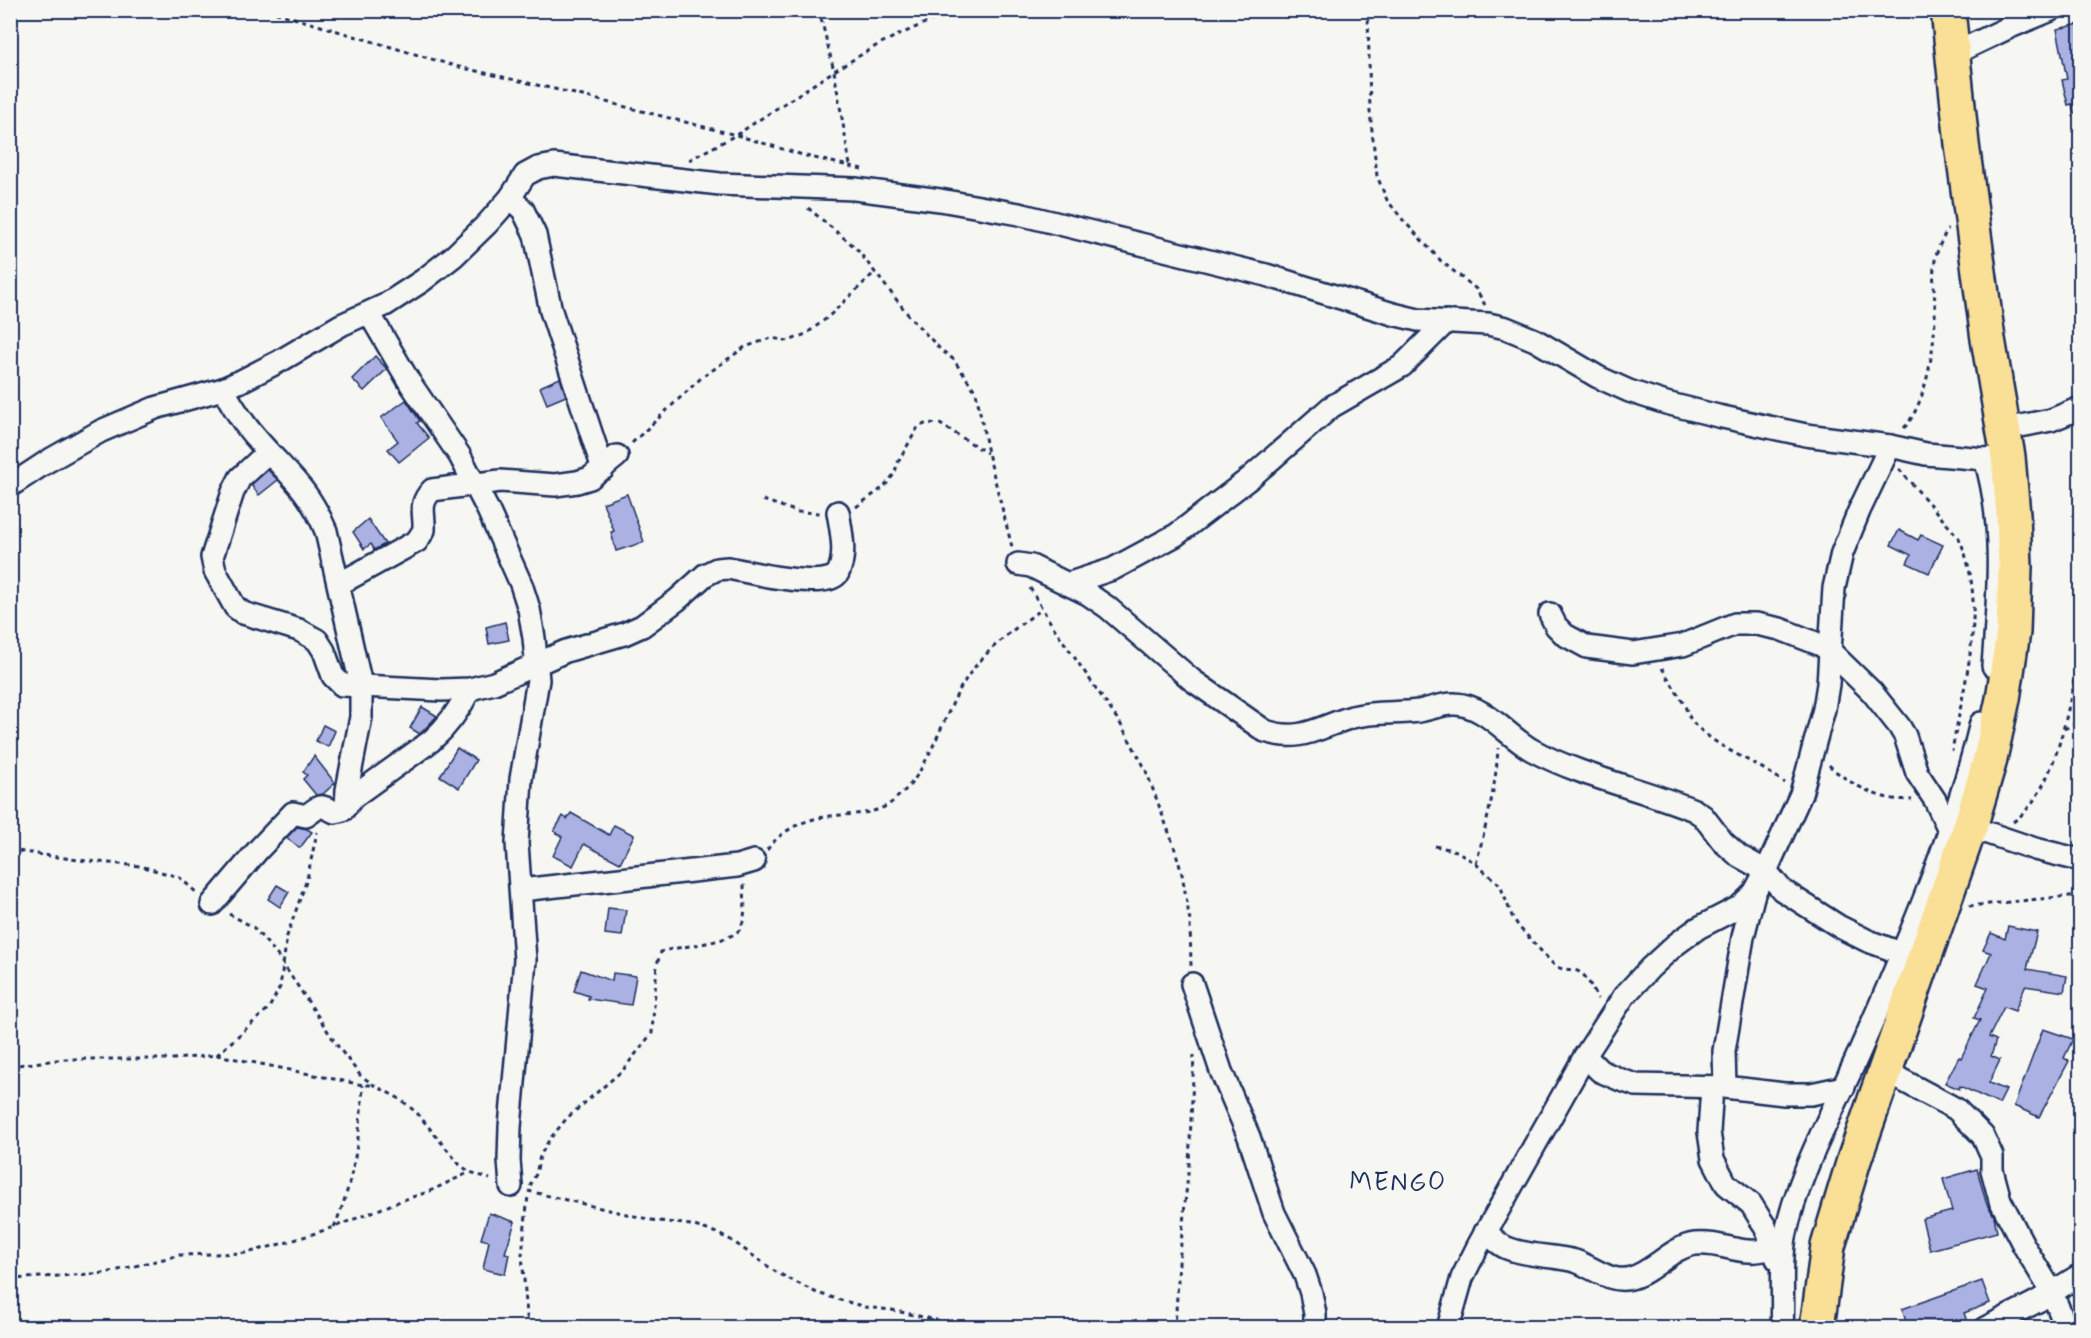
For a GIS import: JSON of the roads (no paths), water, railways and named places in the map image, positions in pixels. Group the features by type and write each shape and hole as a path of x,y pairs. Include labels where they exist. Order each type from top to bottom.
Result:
{"highway":[{"path":"1817,1328 1828,1246 1854,1160 1942,908 1972,831 2003,699 2013,632 2014,546 1999,448 1948,10"}],"street":[{"path":"1953,54 2051,10"},
{"path":"10,486 48,461 119,422 172,403 223,389 261,372 341,325 369,313 422,281 454,256 510,198 525,175 538,168 554,165 686,181 866,190 1019,214 1266,275 1418,320 1488,324 1521,333 1598,377 1629,391 1666,403 1806,435 1887,450 1926,454 1999,448 2051,420 2080,408"},
{"path":"339,584 417,541 424,530 422,508 424,499 432,490 520,481 555,484 590,478 610,463 551,311 535,236 523,210 510,198"},
{"path":"369,313 410,383 460,456 521,584 529,609 538,681 521,779 517,843 525,960 509,1160 520,1188"},
{"path":"1066,584 1113,569 1176,535 1250,478 1331,407 1402,366 1447,321"},
{"path":"223,389 240,418 268,452 306,491 326,531 361,685 361,717 346,806"},
{"path":"1782,1273 1760,1216 1751,1204 1726,1184 1713,1159 1709,1132 1743,937 1754,893 1766,872 1801,794 1814,748 1828,684 1834,588 1842,553 1887,450"},
{"path":"268,452 240,478 233,492 213,557 215,571 235,607 243,613 310,636 321,645 333,676 346,686 361,685 417,690 470,689 494,683 566,651 624,634 642,626 671,605 696,582 717,569 728,568 797,580 829,580 837,574 841,561 842,531 838,512"},
{"path":"1018,564 1031,566 1088,594 1123,618 1166,659 1235,712 1265,731 1294,737 1312,733 1353,717 1416,711 1453,704 1467,705 1534,751 1579,770 1694,810 1703,816 1723,842 1739,856 1766,872 1782,890 1800,903 1868,941 1901,953"},
{"path":"1550,614 1556,626 1587,647 1633,653 1683,645 1735,624 1756,624 1788,632 1821,645 1831,651 1872,692 1905,736 1917,773 1935,800 1972,831 2080,860"},
{"path":"212,904 288,818 296,812 306,816 319,806 339,812 353,797 442,732 460,709 470,689"},
{"path":"1782,1328 1782,1273 1785,1237 1797,1196 1901,953 1972,831"},
{"path":"521,890 630,879 749,862"},
{"path":"1448,1328 1462,1278 1485,1232 1586,1056 1624,996 1675,945 1698,928 1739,907 1754,893"},
{"path":"1192,984 1221,1071 1246,1129 1275,1213 1305,1275 1315,1314 1315,1328"},
{"path":"1586,1056 1600,1071 1636,1085 1718,1087 1802,1094 1844,1087"},
{"path":"1885,1071 1956,1109 1983,1136 1992,1156 1992,1170 2000,1200 2052,1292 2066,1328"},
{"path":"1485,1232 1505,1248 1572,1261 1619,1280 1630,1279 1642,1274 1685,1246 1702,1244 1744,1252 1772,1248"},
{"path":"1985,1328 2038,1302 2080,1275"}],"district":[{"name":"MENGO","path":"1398,1181"}]}
